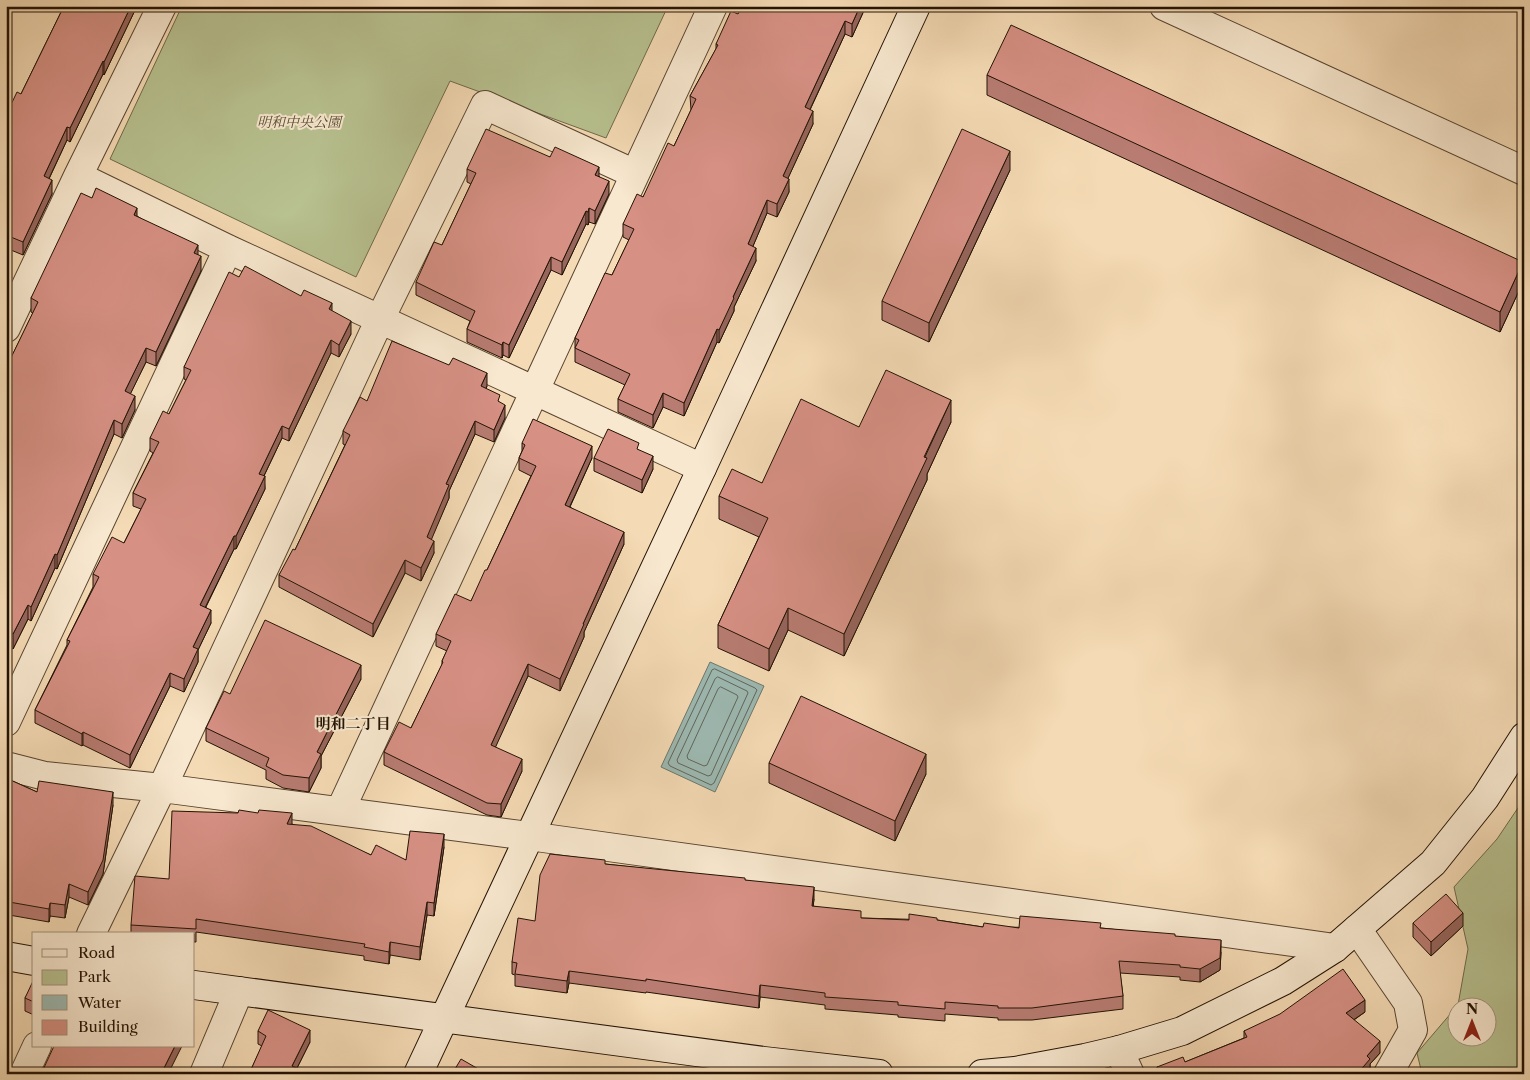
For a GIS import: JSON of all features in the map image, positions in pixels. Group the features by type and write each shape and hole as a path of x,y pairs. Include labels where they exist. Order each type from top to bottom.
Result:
{"street":[{"path":"6,328 162,6"},
{"path":"340,811 713,6"},
{"path":"418,1074 916,6"},
{"path":"1164,6 1524,171"},
{"path":"92,932 162,788 380,319 485,105 635,174"},
{"path":"78,176 228,249 702,468"},
{"path":"6,722 228,249"},
{"path":"982,1074 1125,1062 1182,1031 1283,981 1335,948 1433,863 1485,798 1524,736"},
{"path":"6,766 45,776 162,788 529,836 1335,948"},
{"path":"1357,929 1408,1003 1413,1030 1388,1074"},
{"path":"6,956 32,961"},
{"path":"195,985 764,1061 878,1074"},
{"path":"204,1074 239,991"},
{"path":"24,1074 36,1048"}],"green space":[{"name":"明和中央公園","path":"182,6 668,6 606,138 450,81 356,277 110,159"},
{"path":"1524,799 1524,1074 1422,1074 1417,1053 1448,1017 1448,1048 1498,1048 1498,998 1459,998 1468,949 1454,887 1497,839"}],"water":[{"path":"710,662 764,686 715,792 661,767"}],"building":[{"path":"64,6 131,6 70,128 67,127 44,176 52,180 23,242 6,235 6,115 17,92 21,94"},
{"path":"742,6 860,6 852,24 845,21 805,107 813,111 783,176 789,179 777,204 767,200 748,244 756,248 684,403 663,393 653,415 618,399 630,374 575,348 579,340 575,338 605,273 612,275 634,229 623,224 637,194 643,197 668,143 674,146 696,99 690,96 718,45 716,44 731,11 738,14"},
{"path":"1011,25 1523,262 1500,312 987,75"},
{"path":"486,129 550,157 555,147 599,167 595,175 609,181 595,211 589,208 588,212 586,211 562,262 551,257 509,345 503,342 502,345 467,329 475,311 416,282 434,242 442,245 476,173 467,169"},
{"path":"962,129 1010,151 929,323 882,301"},
{"path":"96,188 137,208 134,215 198,245 194,253 201,256 156,352 146,348 125,391 135,396 122,424 114,420 57,555 55,554 31,607 28,605 13,634 10,633 6,640 6,368 38,302 31,298 81,193 92,198"},
{"path":"245,266 301,296 304,290 332,303 329,309 351,321 339,345 331,340 289,429 282,426 259,474 265,476 200,605 211,610 193,647 198,649 184,679 170,673 130,755 83,732 82,734 35,710 70,641 67,640 99,577 93,574 112,537 124,543 146,499 133,493 159,442 150,438 163,411 169,414 191,370 184,367 229,272 239,277"},
{"path":"392,341 449,365 453,358 487,373 481,386 500,395 498,401 505,405 494,430 475,421 446,484 449,485 427,537 434,541 421,568 405,560 373,624 279,575 293,549 295,550 350,435 343,431 360,397 367,401"},
{"path":"886,370 951,400 924,457 927,458 844,634 788,608 769,649 718,625 768,518 719,496 732,469 762,483 801,399 859,427"},
{"path":"533,419 592,446 565,505 624,532 560,679 528,664 491,745 522,759 501,804 487,803 384,752 399,722 411,728 443,662 451,641 436,634 455,594 471,601 536,466 519,458 525,445 522,443"},
{"path":"608,429 639,443 637,449 653,456 642,480 594,458"},
{"path":"265,620 361,665 317,752 321,754 309,778 283,775 266,766 269,758 206,728 224,691 230,694"},
{"path":"801,696 926,754 895,821 769,763"},
{"path":"6,778 37,792 39,781 113,792 103,860 88,892 69,884 65,905 50,903 49,909 9,902 10,895 6,893"},
{"path":"239,810 258,813 259,810 292,813 287,824 311,826 371,855 376,845 406,860 410,831 444,834 434,903 427,902 420,947 390,942 389,952 364,947 365,944 196,919 196,929 131,925 135,876 169,879 172,811 238,813"},
{"path":"550,854 605,860 605,864 814,887 812,906 861,911 861,918 909,920 909,914 983,927 984,923 1019,928 1020,916 1101,923 1100,928 1221,940 1220,958 1200,969 1180,967 1180,965 1119,961 1123,996 1032,1008 998,1008 998,1006 945,1002 945,1009 898,1005 898,1002 825,997 825,993 760,985 759,996 646,979 646,981 569,971 567,981 515,974 517,963 512,962 518,918 535,921 540,875"},
{"path":"1446,894 1463,913 1431,942 1413,923"},
{"path":"1343,969 1365,1000 1346,1013 1380,1041 1367,1056 1370,1059 1357,1074 1160,1074 1157,1067 1183,1057 1185,1062 1247,1037 1244,1031 1280,1014"},
{"path":"32,983 32,1001 25,998"},
{"path":"268,1010 310,1030 292,1066 308,1074 249,1074 266,1036 258,1031"},
{"path":"53,1048 174,1048 163,1070 168,1071 167,1074 44,1074 42,1072"},
{"path":"461,1059 487,1074 452,1074"}],"district":[{"name":"明和二丁目","path":"353,724"}]}
